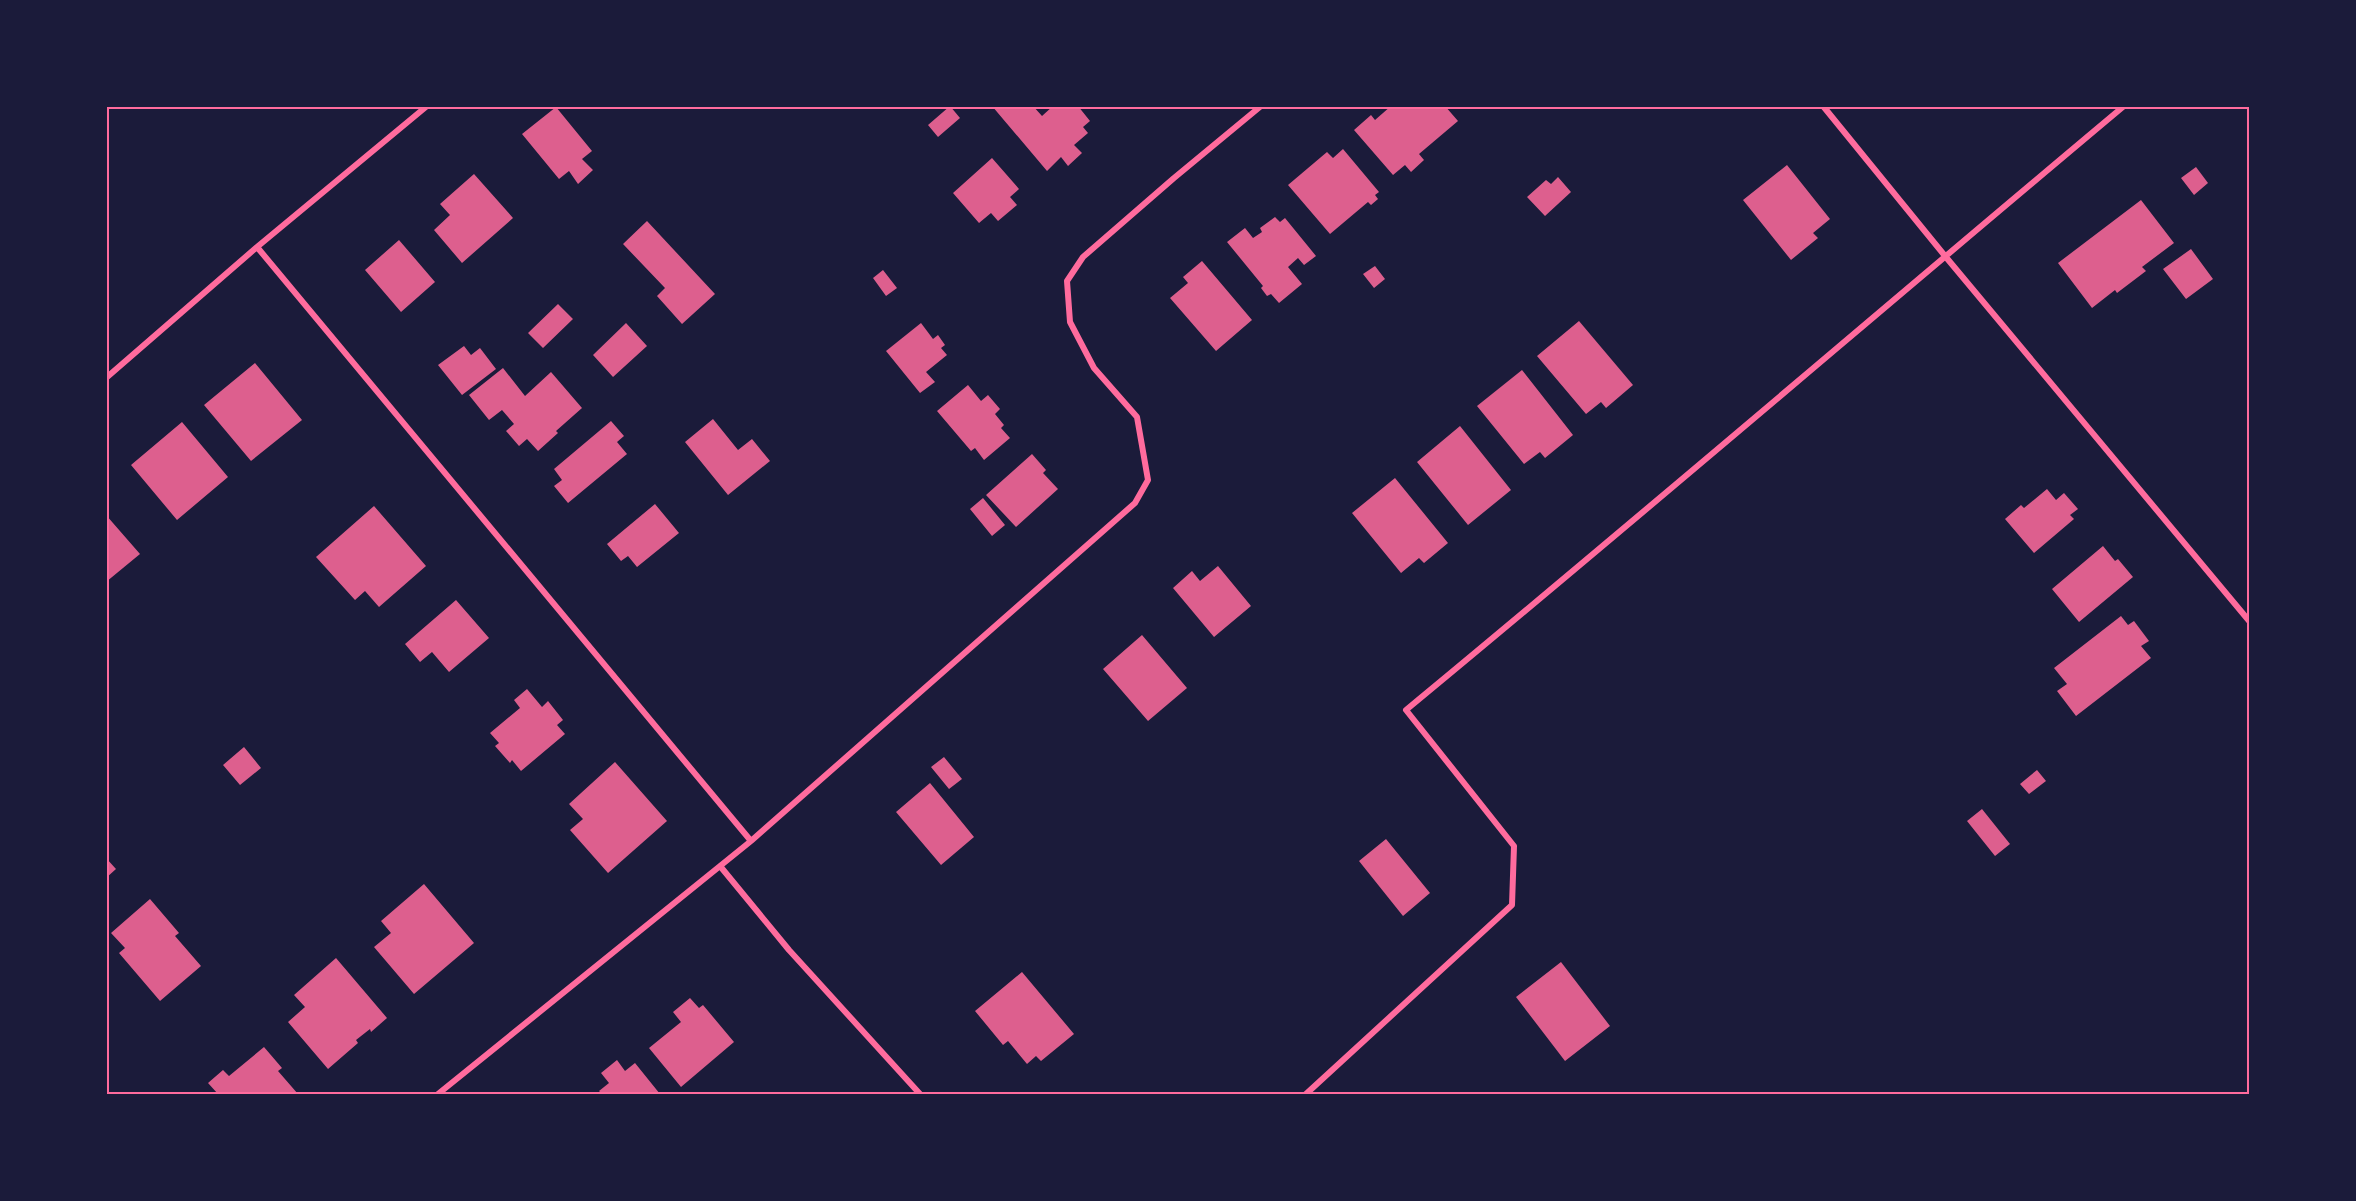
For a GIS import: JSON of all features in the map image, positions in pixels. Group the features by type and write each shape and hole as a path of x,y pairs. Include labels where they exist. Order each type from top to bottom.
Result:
{"street":[{"path":"106,378 257,247 427,106"},
{"path":"438,1095 751,841 1135,503 1148,480 1137,417 1094,368 1070,322 1067,280 1083,257 1261,106"},
{"path":"1823,106 2250,622"},
{"path":"1305,1095 1512,906 1514,846 1406,710 1636,520 2124,106"},
{"path":"257,247 751,841"},
{"path":"720,866 789,950 920,1095"}],"building":[{"path":"950,106 960,118 938,137 928,125"},
{"path":"992,106 1033,106 1042,116 1053,106 1078,106 1090,121 1083,127 1088,133 1074,145 1082,153 1068,166 1061,157 1047,171"},
{"path":"1391,106 1445,106 1458,121 1419,154 1424,160 1411,172 1405,165 1393,175 1354,130 1371,115 1375,120"},
{"path":"556,107 592,151 582,159 593,170 578,184 569,171 559,179 522,134"},
{"path":"1343,149 1379,192 1375,195 1378,199 1371,205 1368,202 1330,234 1288,185 1327,152 1333,158"},
{"path":"992,158 1019,189 1010,197 1017,205 998,221 991,213 979,223 953,193"},
{"path":"1787,165 1830,219 1813,233 1818,238 1791,260 1743,200"},
{"path":"2196,167 2208,183 2194,195 2181,178"},
{"path":"474,174 513,218 462,263 434,230 450,215 440,204"},
{"path":"1558,177 1571,192 1545,216 1527,197 1546,180 1551,184"},
{"path":"2141,200 2174,243 2142,267 2146,271 2117,293 2115,290 2092,308 2058,263"},
{"path":"1275,217 1280,222 1285,218 1316,256 1304,265 1298,258 1288,267 1302,284 1279,303 1271,294 1267,296 1261,288 1263,286 1227,242 1245,228 1253,238 1262,232 1260,228"},
{"path":"647,221 715,294 682,324 657,296 665,288 623,244"},
{"path":"399,240 435,282 401,312 365,270"},
{"path":"2191,249 2213,279 2186,299 2163,269"},
{"path":"1202,261 1252,320 1216,351 1170,298 1188,283 1183,277"},
{"path":"1375,266 1385,279 1374,288 1363,274"},
{"path":"883,270 897,288 886,296 873,278"},
{"path":"558,304 573,319 543,348 528,333"},
{"path":"1579,321 1633,385 1606,408 1601,402 1586,414 1537,356"},
{"path":"626,323 647,346 613,377 593,355"},
{"path":"921,323 933,339 938,335 945,345 941,348 947,355 926,372 935,382 920,393 886,351"},
{"path":"464,346 471,355 480,348 496,369 462,395 438,365"},
{"path":"255,363 302,420 251,461 204,405"},
{"path":"503,368 525,396 551,372 582,408 538,451 527,439 519,446 506,431 514,424 502,410 489,420 469,395"},
{"path":"1522,370 1573,435 1545,458 1540,452 1524,464 1477,406"},
{"path":"968,385 981,401 988,395 1000,409 995,414 1004,425 1001,428 1010,438 984,460 975,448 971,451 937,411"},
{"path":"713,419 738,450 752,439 770,461 728,495 685,442"},
{"path":"611,421 624,436 617,442 627,454 568,503 554,486 562,480 554,469"},
{"path":"182,422 228,477 177,520 131,465"},
{"path":"1460,426 1511,490 1468,525 1417,462"},
{"path":"1032,454 1046,470 1043,473 1058,489 1016,527 986,495"},
{"path":"1395,478 1448,543 1424,563 1419,558 1401,573 1352,513"},
{"path":"2047,489 2056,500 2064,493 2078,509 2070,515 2074,519 2034,553 2005,519 2021,505 2024,508"},
{"path":"983,498 1005,525 992,536 970,509"},
{"path":"655,504 679,533 637,567 628,556 621,561 607,544"},
{"path":"374,506 426,566 379,607 365,591 355,600 316,557"},
{"path":"106,515 140,554 106,582"},
{"path":"2103,546 2115,561 2118,559 2133,577 2079,622 2052,589"},
{"path":"1218,566 1251,606 1214,637 1173,588 1192,571 1200,581"},
{"path":"456,600 489,638 449,672 432,652 420,662 405,644"},
{"path":"2121,616 2128,625 2134,621 2149,641 2141,646 2151,658 2076,716 2057,691 2067,684 2054,668"},
{"path":"1142,635 1187,688 1148,721 1103,669"},
{"path":"527,689 542,707 548,701 563,720 557,725 565,734 521,771 512,760 510,763 495,746 499,743 490,733 520,708 514,700"},
{"path":"244,747 261,768 240,785 223,765"},
{"path":"944,757 962,779 949,789 931,767"},
{"path":"615,762 667,821 608,873 570,830 583,819 569,804"},
{"path":"2037,770 2046,781 2029,794 2020,784"},
{"path":"930,783 974,837 941,865 896,812"},
{"path":"1982,809 2010,844 1995,856 1967,821"},
{"path":"1386,839 1430,893 1403,916 1359,861"},
{"path":"106,858 116,869 106,878"},
{"path":"424,884 474,943 414,994 374,947 391,933 381,921"},
{"path":"150,899 179,933 175,936 201,966 160,1001 119,953 125,948 111,933"},
{"path":"336,958 387,1018 371,1032 370,1029 356,1040 358,1043 328,1069 288,1022 305,1007 294,995"},
{"path":"1561,962 1610,1026 1565,1061 1516,997"},
{"path":"1022,972 1074,1034 1041,1061 1036,1056 1027,1064 1008,1041 1003,1045 975,1011"},
{"path":"690,998 699,1008 703,1005 734,1042 681,1087 649,1048 681,1022 673,1012"},
{"path":"264,1047 282,1068 278,1071 298,1094 218,1094 208,1083 223,1070 229,1076"},
{"path":"617,1060 625,1071 635,1063 660,1094 602,1094 599,1091 609,1083 601,1073"}]}
